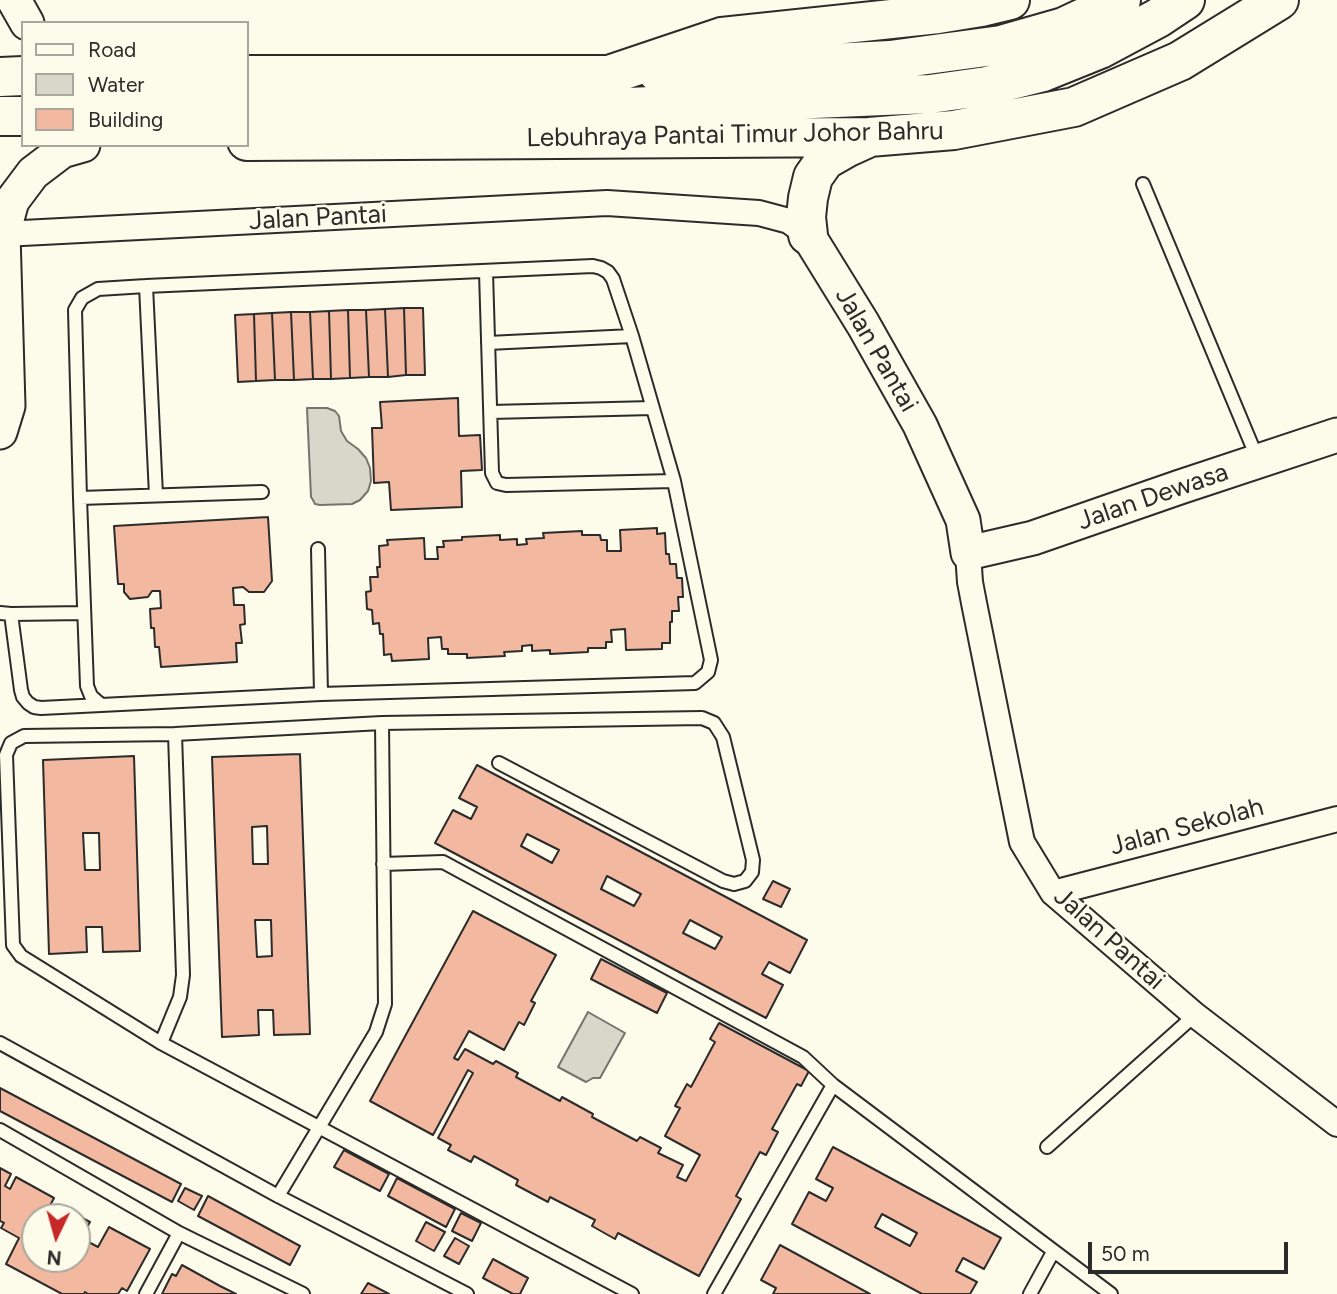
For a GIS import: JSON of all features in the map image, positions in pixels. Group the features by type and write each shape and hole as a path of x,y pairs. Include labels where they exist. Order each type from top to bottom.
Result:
{"highway":[{"name":"Lebuhraya Pantai Timur Johor Bahru","path":"248,113 607,91 722,37 938,14 1010,0"},
{"path":"607,91 1000,46 1063,26 1121,0"},
{"path":"607,91 930,94 987,86 1042,72 1100,49 1158,18 1185,0"},
{"name":"Lebuhraya Pantai Timur Johor Bahru","path":"248,141 869,137 954,130 1074,107 1181,61 1279,0"},
{"name":"Lebuhraya Pantai Timur Johor Bahru","path":"248,75 607,91"},
{"path":"0,76 21,76"},
{"path":"0,116 21,116"},
{"path":"808,235 806,217 813,177 825,160 869,137"},
{"path":"0,141 21,141"}],"street":[{"path":"14,0 26,21"},
{"path":"3,414 4,234 12,201 33,173 62,151 76,147"},
{"name":"Jalan Pantai","path":"4,234 607,203 759,213 789,221 808,235 863,324 920,425 963,520 970,582 1022,842 1053,893 1195,1016 1337,1124"},
{"name":"Jalan Dewasa","path":"968,553 1033,538 1337,435"},
{"name":"Jalan Sekolah","path":"1053,893 1337,818"}],"lane":[{"path":"1143,184 1258,461"},
{"path":"84,613 6,614 23,697 34,707 321,694 695,683 708,672 710,660 674,481 613,279 608,272 593,266 97,289 82,298 75,310 87,685 91,696 100,704"},
{"path":"486,272 492,473 497,483 506,485 674,481"},
{"path":"146,286 156,495"},
{"path":"488,343 632,336"},
{"path":"491,412 652,408"},
{"path":"80,498 261,492"},
{"path":"318,549 321,694"},
{"path":"499,763 723,881 734,884 745,881 752,872 753,860 723,737 714,723 702,718 382,723 174,734 24,736 11,743 6,755 13,944 21,956 161,1043 632,1294"},
{"path":"278,1196 376,1032 385,1004 382,723"},
{"path":"161,1043 180,997 183,975 174,734"},
{"path":"383,864 443,862 803,1057 833,1085 1111,1294"},
{"path":"1047,1147 1195,1016"},
{"path":"0,1043 278,1196 467,1294"},
{"path":"714,1294 833,1085"},
{"path":"0,1130 179,1233 303,1294"},
{"path":"146,1294 179,1233"},
{"path":"1030,1294 1053,1252"}],"water":[{"path":"307,408 327,408 335,411 347,441 366,458 371,481 368,491 360,500 352,504 315,504 311,497"},
{"path":"588,1012 625,1033 600,1078 586,1082 558,1067"}],"building":[{"path":"404,308 406,375 388,377 385,309"},
{"path":"404,308 423,308 425,375 406,375"},
{"path":"385,309 388,377 369,377 366,310"},
{"path":"348,310 350,378 331,379 329,311"},
{"path":"348,310 366,310 369,377 350,378"},
{"path":"329,311 331,379 313,379 310,312"},
{"path":"291,312 294,380 275,380 272,313"},
{"path":"291,312 310,312 313,379 294,380"},
{"path":"272,313 275,380 256,381 254,314"},
{"path":"254,314 256,381 238,382 235,315"},
{"path":"458,398 459,436 480,435 482,470 461,471 462,507 391,510 389,482 374,483 372,428 382,428 380,402"},
{"path":"268,517 272,581 264,592 249,592 243,587 233,588 234,605 244,605 245,624 240,625 242,643 236,643 237,662 161,667 159,647 155,647 154,628 151,628 150,609 161,608 160,591 152,591 148,597 130,599 124,592 124,584 118,584 114,526"},
{"path":"657,528 657,534 665,533 666,554 669,554 670,564 676,564 677,578 682,578 683,597 678,597 679,611 672,611 670,643 662,643 662,649 626,650 625,629 611,630 612,642 606,642 606,648 588,648 588,652 550,654 550,650 532,651 532,645 522,646 522,651 504,652 505,656 467,658 467,654 448,654 448,649 442,649 441,637 428,638 429,659 392,661 391,654 384,655 383,634 380,634 379,623 373,624 372,610 367,609 366,592 371,591 370,577 378,577 379,546 388,545 387,540 424,538 425,559 438,559 437,547 444,547 443,541 462,540 462,537 500,535 500,540 517,539 517,545 527,544 526,539 544,538 543,533 582,531 582,535 600,535 601,540 607,540 607,551 621,551 620,530"},
{"path":"300,754 310,1034 274,1035 273,1010 258,1010 259,1035 222,1037 212,757","holes":["267,826 268,864 253,864 252,827","255,920 271,920 272,956 257,957"]},
{"path":"134,756 140,951 103,952 102,927 86,927 87,952 49,954 43,760","holes":["83,833 99,833 100,870 85,870"]},
{"path":"477,765 807,940 790,973 769,962 762,974 783,985 766,1018 435,843 453,810 471,819 477,807 459,798","holes":["527,834 559,850 552,863 521,846","607,876 641,894 634,906 601,889","690,920 722,937 715,949 683,933"]},
{"path":"773,881 790,889 781,907 763,899"},
{"path":"473,911 556,955 531,1001 535,1003 524,1025 519,1022 504,1050 469,1031 454,1058 458,1060 465,1049 493,1064 496,1061 518,1073 516,1077 560,1101 562,1097 637,1141 640,1137 661,1148 658,1153 683,1165 677,1177 686,1181 700,1155 665,1136 680,1108 675,1106 687,1084 691,1087 715,1042 710,1039 719,1023 809,1071 801,1086 797,1084 772,1129 778,1132 766,1155 760,1152 736,1196 741,1199 699,1276 618,1233 615,1239 592,1226 595,1220 550,1197 548,1202 516,1185 518,1180 474,1156 471,1162 448,1150 451,1145 438,1138 473,1073 468,1070 433,1135 370,1101"},
{"path":"601,959 667,993 657,1013 591,979"},
{"path":"0,1088 181,1184 172,1202 0,1111"},
{"path":"833,1147 1001,1238 984,1269 963,1258 956,1271 977,1282 970,1294 922,1294 792,1224 809,1192 826,1201 833,1188 816,1179","holes":["882,1214 917,1233 910,1246 875,1227"]},
{"path":"344,1150 389,1174 380,1191 334,1167"},
{"path":"0,1168 11,1174 5,1186 10,1189 16,1177 54,1198 51,1203 21,1203 21,1272 6,1264 19,1238 1,1228 4,1223 0,1221"},
{"path":"397,1178 455,1209 446,1227 388,1196"},
{"path":"185,1188 202,1196 194,1210 178,1201"},
{"path":"208,1196 300,1246 290,1265 198,1216"},
{"path":"461,1213 481,1223 472,1241 452,1231"},
{"path":"426,1222 445,1232 434,1251 416,1241"},
{"path":"109,1227 150,1249 127,1291 122,1288 118,1294 62,1294 23,1273 91,1273 91,1243 98,1247"},
{"path":"455,1238 469,1246 459,1264 444,1256"},
{"path":"780,1245 870,1294 773,1294 776,1288 761,1280"},
{"path":"493,1259 528,1278 520,1294 513,1294 483,1278"},
{"path":"182,1265 236,1294 162,1294 172,1274 176,1276"},
{"path":"368,1283 389,1294 361,1294"}]}
